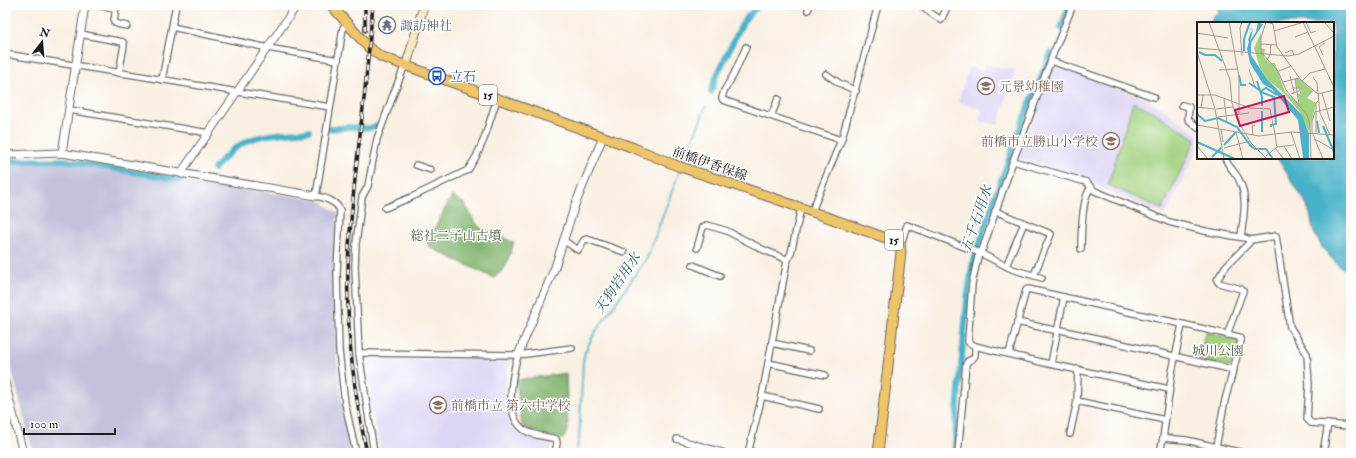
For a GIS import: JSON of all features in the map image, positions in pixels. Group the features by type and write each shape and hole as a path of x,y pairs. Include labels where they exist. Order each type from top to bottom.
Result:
{"main road":[{"name":"前橋伊香保線","path":"331,5 375,53 382,57 634,148 678,166 812,211 900,243"},
{"path":"406,66 424,5"},
{"name":"15","path":"878,453 901,252 900,243"}],"street":[{"path":"62,153 85,5"},
{"path":"95,5 115,7 114,23 127,26"},
{"path":"162,80 176,5"},
{"path":"182,174 185,167 297,5"},
{"path":"812,211 841,140 856,91 878,5"},
{"path":"919,5 941,20 948,5"},
{"path":"1073,5 1051,59 981,253 978,257 974,272 968,340 970,344 974,346 1169,389"},
{"path":"316,196 343,28 348,24"},
{"path":"172,27 268,48 338,60"},
{"path":"80,34 123,42 124,45 119,73"},
{"path":"746,47 724,91 722,99 841,140"},
{"path":"5,54 330,107"},
{"path":"1051,61 1154,97"},
{"path":"374,453 359,353 355,267 358,227 362,197 368,186 381,127 403,70 406,66"},
{"path":"826,74 839,83 856,91"},
{"path":"385,208 468,170 484,139 497,98"},
{"path":"771,116 778,99"},
{"path":"1182,105 1189,107 1188,119 1197,127"},
{"path":"69,110 209,133"},
{"path":"555,453 557,443 556,439 525,430 514,418 511,384 518,355 555,266 582,188 603,137"},
{"path":"5,155 62,153 316,196 333,202 338,206 340,210 337,266 339,351 345,403 356,453"},
{"path":"1225,159 1240,181 1245,198 1241,237"},
{"path":"1013,161 1086,182 1091,188 1169,222 1250,240 1275,236 1277,238 1290,327 1307,354 1309,385 1307,419 1311,423 1350,426"},
{"path":"416,165 431,170"},
{"path":"1082,249 1082,220 1088,192 1091,188"},
{"path":"748,453 762,396 788,260 791,253 801,208"},
{"path":"996,211 1051,234 1034,275"},
{"path":"1006,266 1024,223"},
{"path":"697,248 703,227 707,225 727,231 762,249 788,260"},
{"path":"900,243 907,225 981,253 1006,266 1042,278"},
{"path":"563,240 578,250 583,241 587,239 624,252"},
{"path":"1227,335 1243,291 1239,288 1219,283 1216,280 1226,266 1249,243 1250,240"},
{"path":"693,265 720,276"},
{"path":"1009,354 1021,304 1027,290 1239,337 1242,340 1226,400 1216,447"},
{"path":"1051,364 1064,297"},
{"path":"1017,322 1234,370"},
{"path":"1160,453 1169,389 1182,325"},
{"path":"772,343 809,351"},
{"path":"958,453 966,364 974,357 974,346"},
{"path":"359,353 518,355 572,348"},
{"path":"768,363 825,375"},
{"path":"1070,434 1077,401 1078,369"},
{"path":"5,382 23,453"},
{"path":"762,396 819,409"},
{"path":"1077,401 1165,420"},
{"path":"1323,453 1328,424"},
{"path":"677,438 725,453"},
{"path":"1163,438 1186,440 1243,453"}],"shaded area":[{"name":"元景幼稚園","path":"985,64 1001,68 1015,69 998,125 979,121 982,109 958,102 969,67 982,71"},
{"name":"前橋市立勝山小学校","path":"1053,65 1148,99 1197,133 1197,150 1165,215 1097,186 1087,177 1018,158"},
{"path":"62,161 201,184 204,182 317,200 325,203 338,213 335,249 337,359 344,417 353,453 33,453 5,343 5,162"},
{"name":"前橋市立 第六中学校","path":"365,358 413,360 511,358 505,385 506,404 510,425 517,432 552,443 550,453 381,453 371,406"}],"green space":[{"path":"1133,102 1154,112 1196,139 1162,209 1108,185"},
{"name":"総社二子山古墳","path":"452,196 465,204 475,222 483,230 494,232 514,243 505,268 494,278 431,248 427,242"},
{"name":"城川公園","path":"1205,332 1236,339 1238,342 1233,365 1229,367 1199,360"},
{"path":"566,373 568,430 563,439 531,431 522,425 516,380"}],"water":[{"path":"1216,5 1351,6 1351,281 1345,269 1339,266 1323,249 1314,233 1306,203 1278,159 1334,159 1334,22 1212,22 1212,17 1219,12"}],"waterway":[{"path":"711,92 715,79 740,28 745,19 759,5"},
{"name":"五千石用水","path":"1061,28 1069,5"},
{"name":"五千石用水","path":"955,453 956,423 967,300 972,266 996,194 1024,118 1051,53"},
{"name":"天狗岩用水","path":"683,164 706,106"},
{"path":"329,129 349,127 370,128 376,126"},
{"path":"214,169 225,157 246,142 267,135 309,131"},
{"path":"5,161 64,160 181,180"},
{"name":"天狗岩用水","path":"576,453 579,439 583,362 585,352 594,334 647,258 680,170"}],"railway":[{"path":"365,5 365,31"},
{"path":"367,453 358,408 352,362 348,316 348,270 351,216 373,5"}],"place":[{"name":"諏訪神社","path":"387,25"},
{"name":"立石","path":"437,76"},
{"name":"元景幼稚園","path":"986,86"},
{"name":"前橋市立勝山小学校","path":"1111,141"},
{"name":"前橋市立 第六中学校","path":"438,405"}]}
